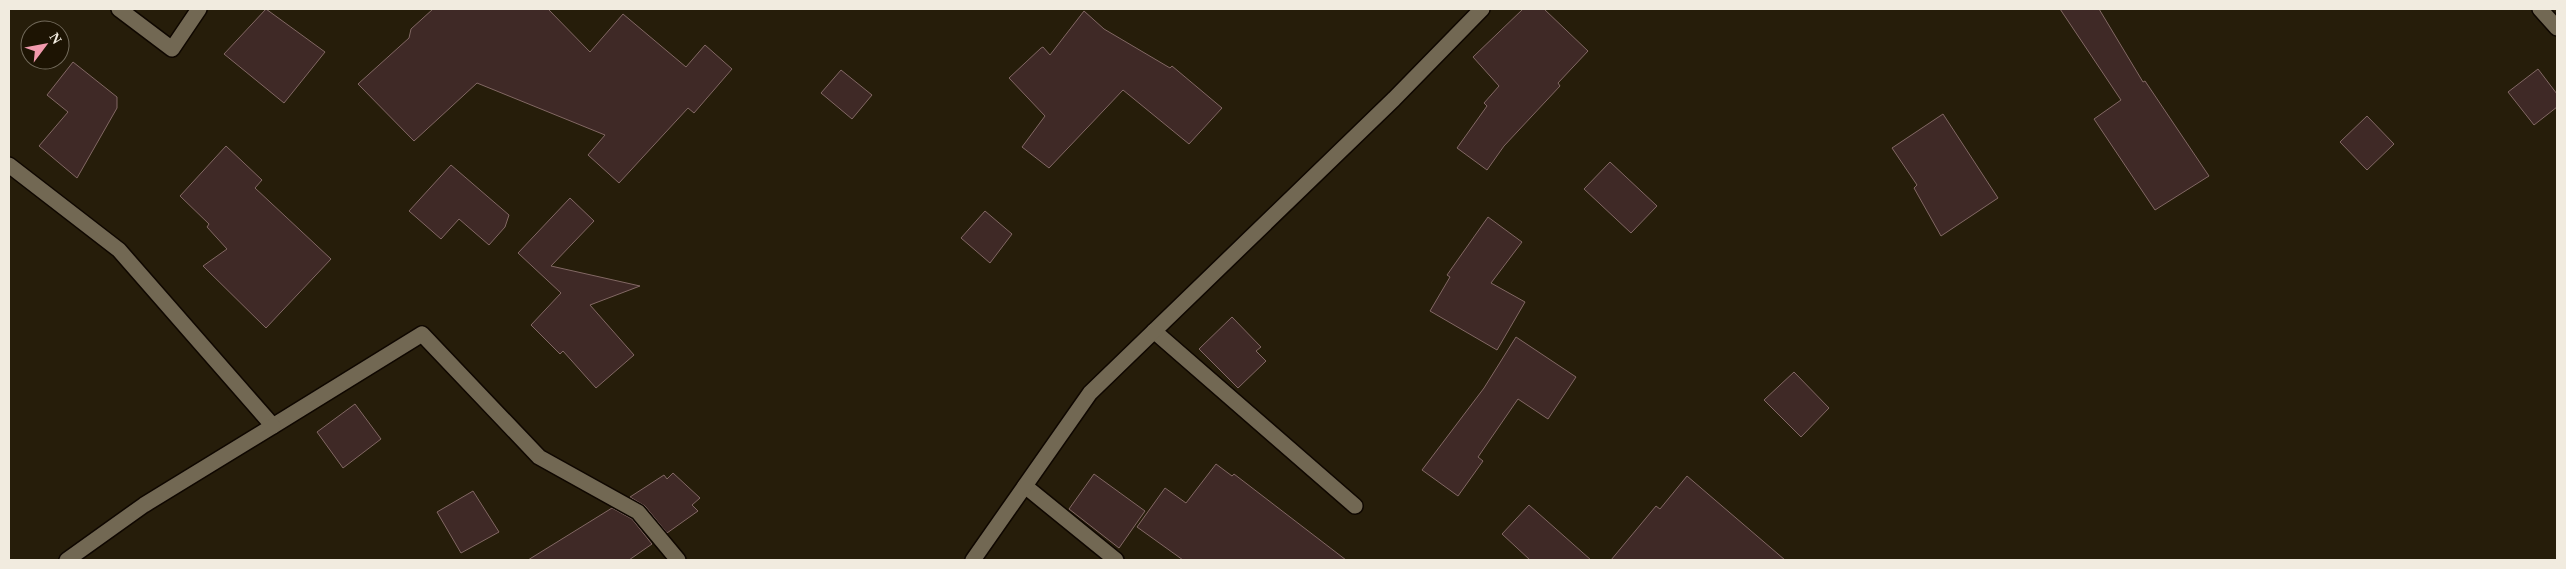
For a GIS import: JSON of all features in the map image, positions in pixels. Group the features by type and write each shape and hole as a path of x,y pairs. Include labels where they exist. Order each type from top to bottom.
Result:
{"street":[{"path":"119,9 172,49 199,9"},
{"path":"973,560 1090,393 1394,99 1482,9"},
{"path":"2540,9 2557,28"},
{"path":"9,165 119,250 273,426"},
{"path":"1154,331 1355,506"},
{"path":"67,560 144,505 422,334 540,457 638,512 678,560"},
{"path":"1025,486 1116,560"}],"building":[{"path":"266,9 325,52 284,103 224,54"},
{"path":"433,9 548,9 590,52 623,14 686,67 705,45 732,69 694,113 688,108 619,183 588,155 605,135 477,83 414,141 358,84 409,38 411,29"},
{"path":"1523,9 1544,9 1588,51 1558,83 1560,86 1504,146 1487,170 1457,148 1487,106 1484,103 1499,86 1473,57"},
{"path":"2060,9 2099,9 2143,82 2145,81 2209,176 2155,210 2094,119 2121,100"},
{"path":"1084,11 1104,29 1170,68 1172,66 1222,108 1189,144 1123,90 1049,168 1022,147 1045,116 1009,78 1041,48 1043,47 1050,55"},
{"path":"73,62 117,97 117,108 77,178 39,146 68,112 47,95 67,70 70,70"},
{"path":"2538,69 2557,94 2557,107 2534,125 2508,92"},
{"path":"841,70 872,95 852,119 821,93"},
{"path":"1943,114 1998,198 1941,236 1914,188 1917,185 1892,148"},
{"path":"2367,116 2394,144 2367,170 2340,142"},
{"path":"226,146 262,180 255,188 331,259 266,328 203,266 227,249 207,227 209,224 180,196"},
{"path":"1610,162 1657,206 1631,233 1584,189"},
{"path":"451,165 509,215 505,227 489,245 459,219 441,239 409,211"},
{"path":"570,198 594,221 551,266 640,286 590,305 634,355 596,388 563,351 560,354 531,325 561,293 518,253"},
{"path":"985,211 1012,234 990,263 961,238"},
{"path":"1488,217 1522,242 1491,283 1525,302 1497,350 1430,311 1450,277 1447,275"},
{"path":"1232,317 1261,347 1256,351 1266,361 1238,388 1199,349"},
{"path":"1516,337 1576,377 1548,419 1518,399 1478,457 1483,461 1458,496 1422,470 1484,388"},
{"path":"1794,372 1829,408 1801,437 1764,400"},
{"path":"355,404 381,439 343,468 317,432"},
{"path":"1216,464 1232,476 1234,474 1346,560 1183,560 1137,527 1165,488 1186,503"},
{"path":"673,473 700,498 692,505 698,511 667,533 645,506 630,497 664,475 667,479"},
{"path":"1094,474 1145,511 1119,548 1069,509"},
{"path":"1687,476 1785,560 1611,560 1656,506 1660,509"},
{"path":"473,491 499,532 461,553 437,512"},
{"path":"1529,505 1591,560 1530,560 1502,534"},
{"path":"612,508 632,519 652,544 629,560 528,560"}]}
